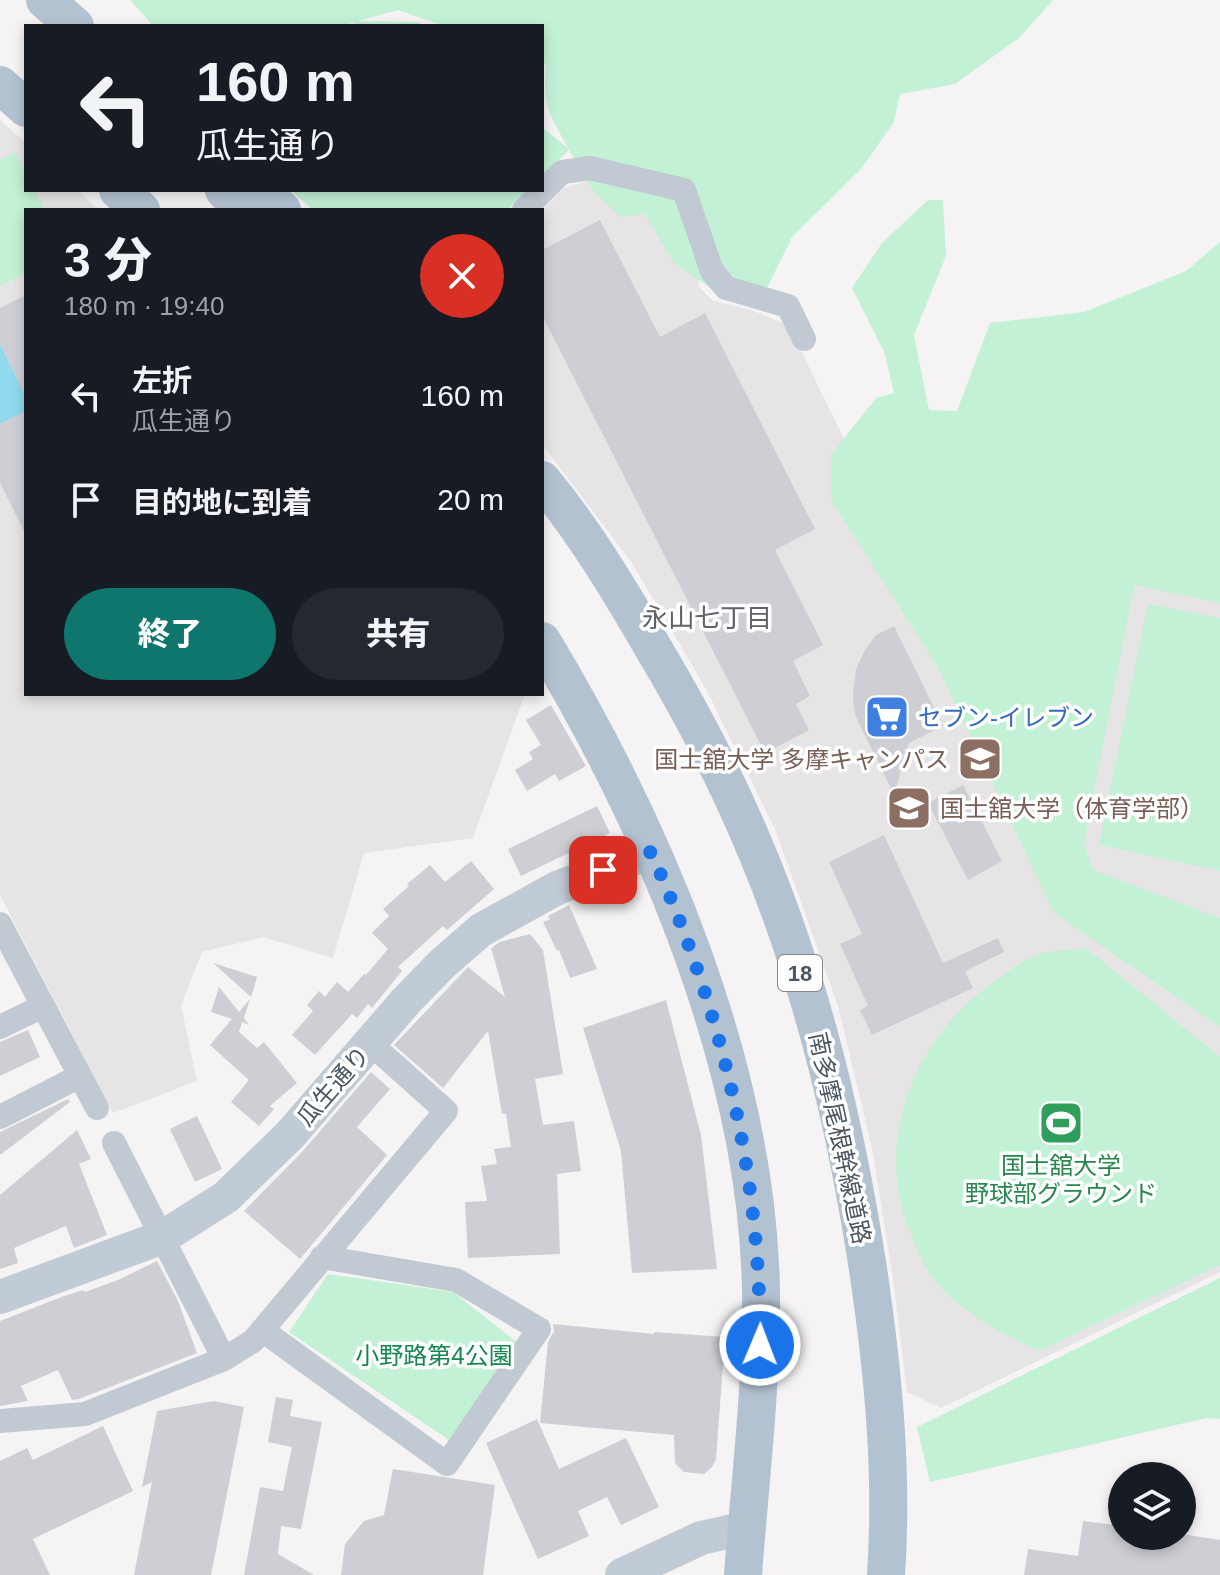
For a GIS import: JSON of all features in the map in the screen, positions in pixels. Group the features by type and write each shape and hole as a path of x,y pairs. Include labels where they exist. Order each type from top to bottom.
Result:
{"main road":[{"path":"23,0 49,24"},
{"path":"45,0 73,24"},
{"path":"0,85 24,106"},
{"path":"120,192 139,208"},
{"path":"226,192 240,208"},
{"path":"262,192 280,208"},
{"name":"南多摩尾根幹線道路","path":"544,483 602,563 681,695 757,850 805,987 843,1129 881,1364 890,1523 886,1575"},
{"path":"544,644 599,738 651,852 705,992 737,1107 749,1175 761,1288 760,1345 743,1575"},
{"path":"878,1575 890,1523"}],"street":[{"path":"544,190 562,172 590,168 684,190 712,271 726,288 788,306 804,339"},
{"path":"526,208 542,192"},
{"name":"瓜生通り","path":"0,1297 163,1237 226,1197 290,1135 442,964 481,930 557,888 651,852"},
{"path":"0,924 97,1108"},
{"path":"0,1027 43,1006"},
{"path":"0,1421 85,1414 224,1359 253,1341 446,1111 371,1044"},
{"path":"0,1117 80,1076"},
{"path":"114,1143 224,1359"},
{"path":"262,1330 447,1464 539,1329 456,1280 322,1257"},
{"path":"622,1575 701,1538 746,1528"}],"shaded area":[{"path":"0,120 24,141 24,192 79,192 97,208 24,208 24,696 524,696 473,838 364,853 333,958 263,937 202,952 181,1005 197,1081 113,1113 0,895"},
{"name":"国士舘大学 多摩キャンパス","path":"587,181 667,211 697,261 699,287 713,301 752,310 789,326 847,445 1220,516 1220,1272 941,1408 907,1392 872,1148 838,1006 775,829 706,689 632,563 544,447 544,209 564,188"}],"green space":[{"path":"130,0 1053,0 1019,38 955,84 900,94 894,122 861,169 792,237 765,292 715,291 674,263 645,214 621,217 594,192 569,150 544,174 544,129 569,149 546,101 544,24 438,24 398,10 358,21 420,24 151,24"},
{"path":"15,152 24,170 24,192 35,192 44,208 24,208 24,274 0,286 0,160"},
{"path":"292,192 525,192 509,208 311,208"},
{"path":"928,200 943,200 946,256 914,335 929,410 957,411 990,323 1084,312 1186,271 1220,242 1220,603 1134,585 1084,843 1093,870 1220,918 1220,1027 1054,913 937,666 831,500 831,455 876,398 894,393 885,354 852,288 882,243"},
{"path":"1148,604 1220,618 1220,871 1099,845"},
{"name":"国士舘大学 野球部グラウンド","path":"1086,948 1220,1057 1220,1265 1039,1351 975,1317 942,1289 927,1269 909,1230 899,1196 896,1161 899,1127 908,1094 922,1062 941,1033 964,1007 1029,958 1048,952"},
{"name":"小野路第4公園","path":"328,1274 453,1292 518,1343 449,1440 289,1332"},
{"path":"1220,1278 1220,1419 1206,1418 930,1482 917,1427"}],"water":[{"path":"0,344 24,393 24,412 0,424"}],"building":[{"name":"国士舘大学 多摩キャンパス","path":"600,220 660,337 705,313 815,529 775,550 823,645 793,661 810,696 796,704 809,730 765,753 544,319 544,249"},
{"path":"24,296 24,393 0,344 0,308"},
{"path":"24,412 24,531 0,483 0,424"},
{"path":"894,626 943,726 909,743 894,795 855,715 853,696 856,669 865,650 876,635"},
{"path":"551,705 586,766 559,781 555,774 527,791 515,770 533,759 529,752 541,745 526,720"},
{"path":"963,785 1002,861 968,880 928,803"},
{"path":"597,806 610,833 521,876 508,849"},
{"path":"884,835 943,963 998,938 1004,952 965,971 973,988 872,1035 860,1010 868,1006 840,944 862,934 829,862"},
{"path":"471,861 494,889 447,930 443,926 398,967 402,971 372,1008 368,1004 357,1018 352,1014 315,1055 292,1035 313,1011 307,1005 319,991 325,997 337,982 348,992 388,949 372,933 389,916 383,909 409,886 407,884 430,865 445,882"},
{"path":"569,905 597,969 570,978 543,922"},
{"path":"530,934 543,950 563,1074 535,1079 543,1125 574,1121 581,1171 557,1174 560,1254 468,1258 465,1202 487,1201 481,1166 497,1164 494,1149 511,1147 506,1114 502,1114 488,1031 443,1088 394,1045 468,967 505,997 491,948 500,942"},
{"path":"213,963 257,977 251,997"},
{"path":"219,987 239,1012 250,999 244,1018 249,1025 242,1022 239,1032 257,1048 264,1042 297,1083 270,1106 274,1109 259,1126 231,1102 249,1080 210,1045 232,1019 211,1012"},
{"path":"666,1000 701,1135 717,1269 632,1273 621,1151 583,1028"},
{"path":"28,1030 40,1057 0,1076 0,1042"},
{"path":"371,1072 390,1089 357,1127 387,1155 300,1259 244,1211 302,1152"},
{"path":"68,1099 70,1102 0,1155 0,1132"},
{"path":"197,1116 222,1169 195,1182 170,1129"},
{"path":"77,1130 91,1159 79,1164 107,1235 74,1248 66,1226 14,1248 18,1263 0,1269 0,1195"},
{"path":"157,1261 178,1301 197,1353 72,1400 58,1370 21,1386 28,1401 0,1406 0,1321 64,1296 118,1280"},
{"path":"553,1324 725,1337 716,1459 712,1467 704,1474 684,1472 675,1463 674,1435 540,1423 548,1342 554,1331"},
{"path":"276,1397 293,1400 290,1416 322,1422 301,1529 281,1526 278,1554 314,1575 244,1575 260,1487 283,1491 292,1447 268,1442"},
{"path":"214,1401 244,1407 211,1575 134,1575 152,1482 142,1487 157,1411"},
{"path":"537,1419 559,1469 626,1438 659,1507 621,1525 607,1497 578,1511 589,1536 538,1559 486,1443"},
{"path":"103,1426 133,1491 33,1539 50,1575 0,1575 0,1461 27,1448 33,1460"},
{"path":"393,1469 495,1485 483,1575 341,1575 345,1544 364,1521 384,1515"},
{"path":"1083,1521 1108,1524 1108,1550 1196,1550 1196,1536 1220,1540 1220,1575 1024,1575 1028,1549 1078,1556"}],"place":[{"name":"セブン-イレブン","path":"887,717"},
{"name":"国士舘大学 多摩キャンパス","path":"980,759"},
{"name":"国士舘大学（体育学部）","path":"909,808"},
{"name":"国士舘大学 野球部グラウンド","path":"1061,1123"}],"district":[{"name":"永山七丁目","path":"707,618"}],"route":[{"path":"603,870 651,852 705,992 740,1120 749,1175 761,1288 760,1345"}]}
